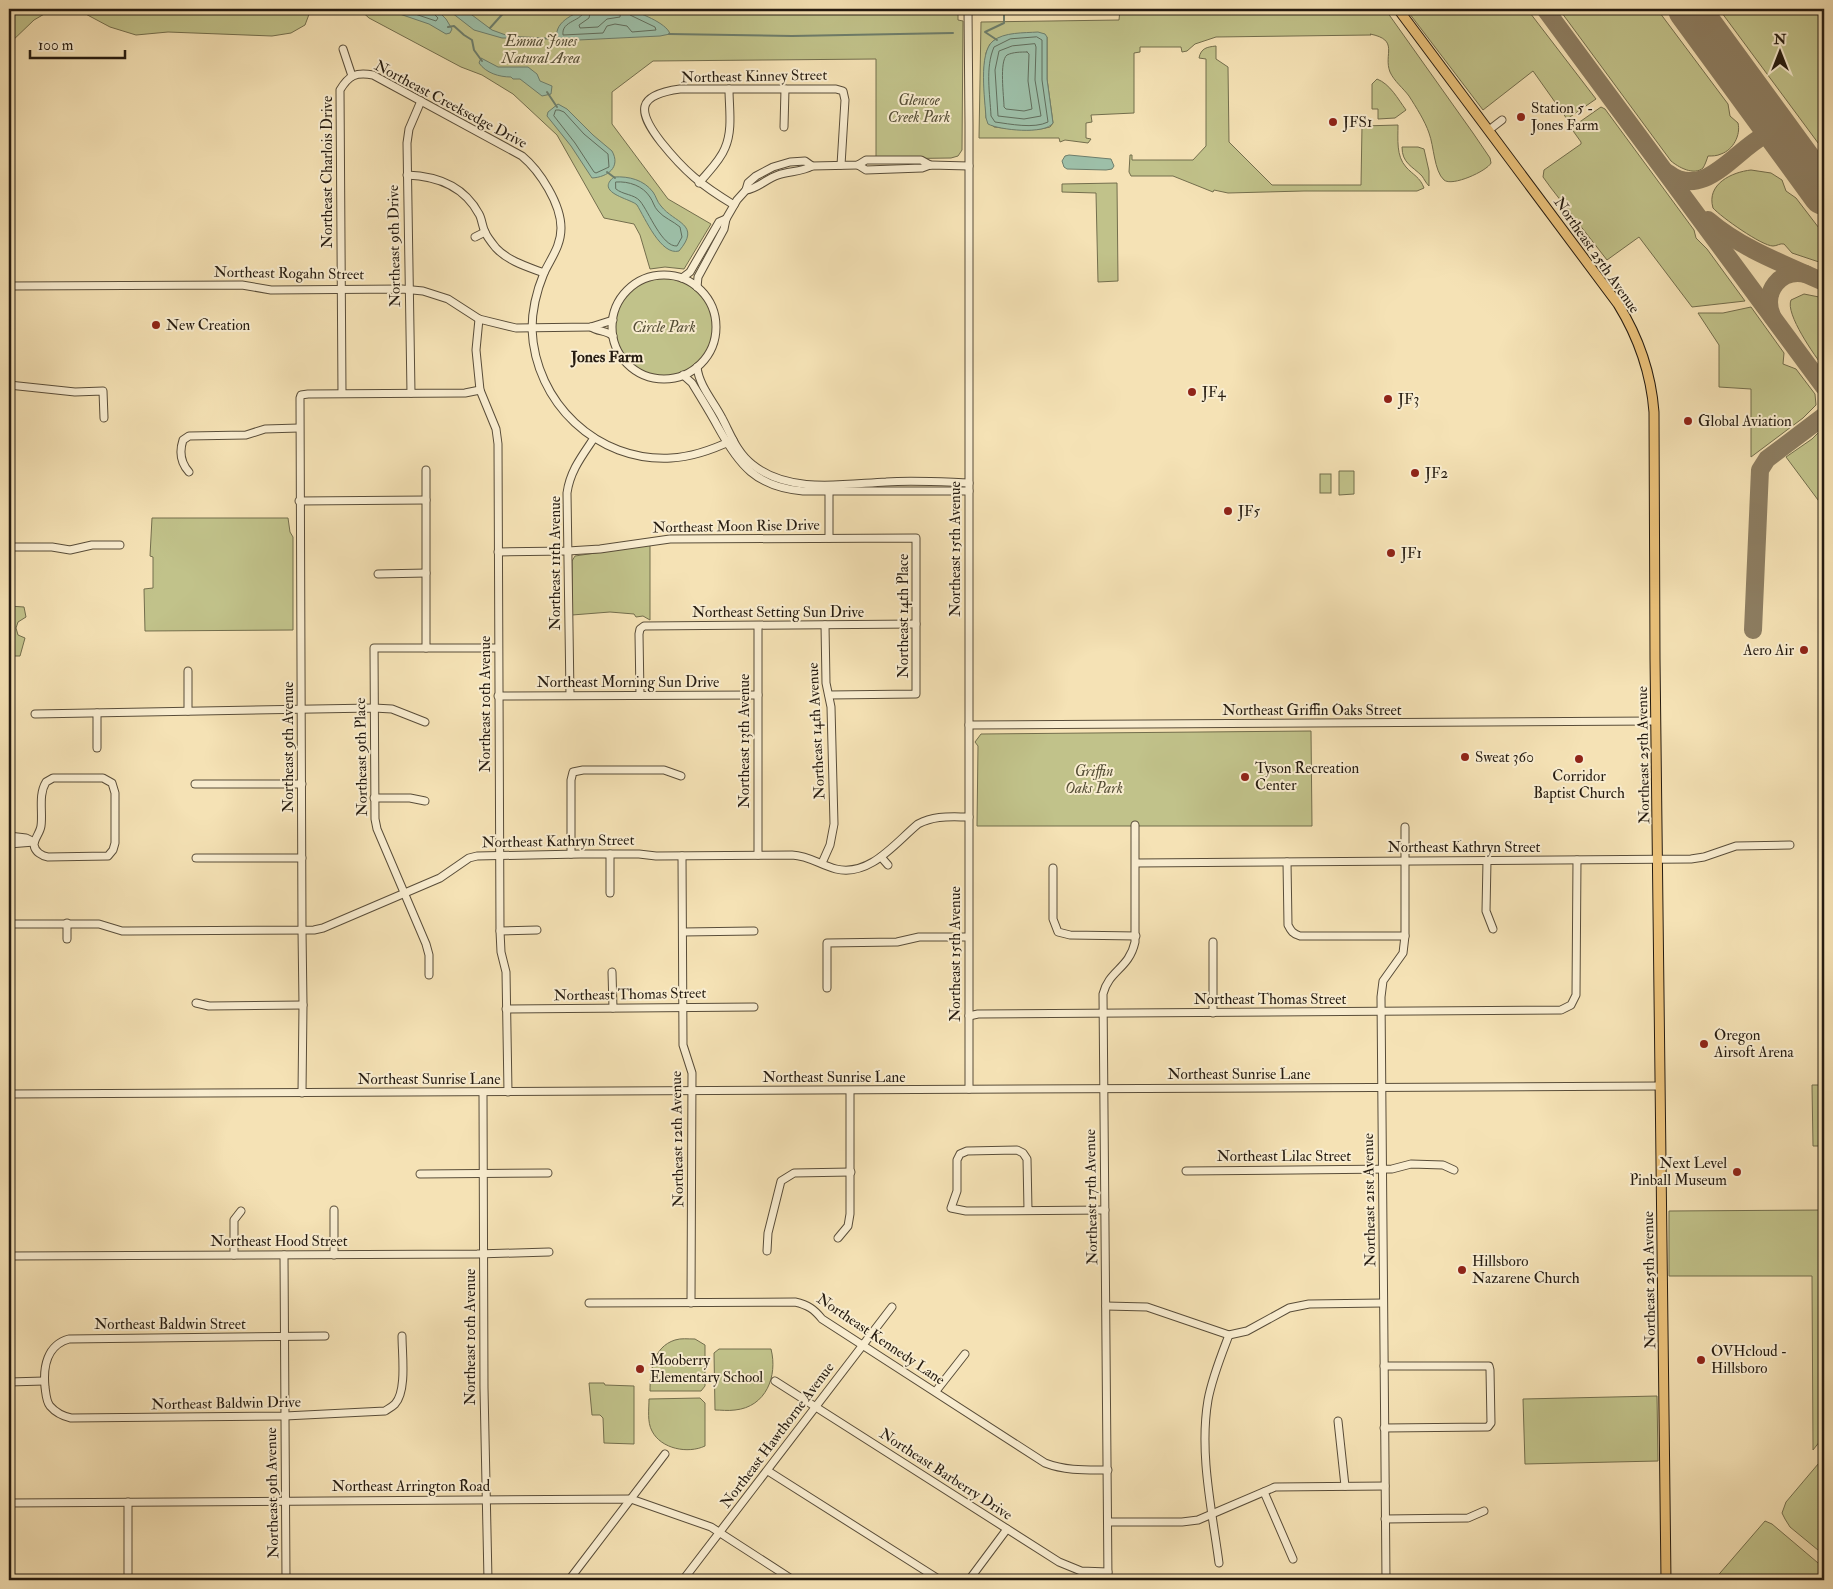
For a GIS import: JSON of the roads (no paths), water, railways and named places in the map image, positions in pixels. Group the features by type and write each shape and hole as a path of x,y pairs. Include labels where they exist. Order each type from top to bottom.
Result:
{"main road":[{"name":"Northeast 25th Avenue","path":"1398,9 1618,304 1634,332 1652,387 1654,412 1666,1580"}],"street":[{"name":"Northeast 15th Avenue","path":"968,9 969,1089"},
{"path":"343,49 352,76"},
{"name":"Northeast Creeksedge Drive","path":"352,76 360,73 373,75 522,156 537,170 554,201 560,217 561,227 557,250 544,273 535,301 532,328 537,360 547,388 567,416 594,438 626,453 657,458 684,457 703,453 730,441"},
{"name":"Northeast Charlois Drive","path":"342,393 340,90 345,81 352,76"},
{"name":"Northeast Kinney Street","path":"699,183 681,166 648,125 643,110 646,103 654,96 666,91 680,89 836,89 842,91 845,100 841,165"},
{"path":"729,89 730,132 725,148 720,158 699,183 734,205"},
{"path":"784,89 784,127"},
{"name":"Northeast 9th Drive","path":"411,393 408,289 409,129 421,101"},
{"path":"1488,130 1502,120"},
{"path":"698,287 698,277 724,229 726,219 746,190 748,183 756,176 782,164 805,161 812,166 858,165 866,170 922,168 930,165 969,166"},
{"path":"408,175 439,179 452,185 465,195 479,214 485,232 498,249 515,261 544,273"},
{"path":"682,278 690,272 719,222 726,219"},
{"path":"475,237 485,232"},
{"path":"659,275 682,278 698,287 712,306 716,318 716,330 712,348 705,359 697,367 684,375 672,378 647,376 636,371 623,358 613,336 613,320 621,298 637,282 659,275"},
{"name":"Northeast Rogahn Street","path":"9,286 242,285 271,290 408,289 438,295 479,319 508,327 591,327 613,320"},
{"name":"Northeast 10th Avenue","path":"479,319 476,350 480,390 496,429 498,444 500,931 501,952 506,972 508,1092"},
{"name":"Northeast Rogahn Street","path":"591,327 613,336"},
{"path":"697,367 700,379 723,419 736,457 747,469 765,480 791,490 829,491 969,487"},
{"path":"684,375 692,383 730,441 760,471 774,477 795,482 854,484 893,482 969,487"},
{"path":"9,385 75,392 103,391 104,418"},
{"path":"342,393 465,393 480,390"},
{"name":"Northeast 9th Avenue","path":"302,1093 304,1005 299,401 301,395 304,394 342,393"},
{"path":"189,472 183,464 181,449 183,440 189,436 246,434 268,429 299,428"},
{"name":"Northeast 11th Avenue","path":"570,695 567,493 574,469 594,438"},
{"path":"426,470 426,648 498,648"},
{"path":"829,491 829,538"},
{"path":"299,501 426,500"},
{"name":"Northeast Moon Rise Drive","path":"498,552 600,549 670,539 916,538"},
{"name":"Northeast 14th Place","path":"829,695 916,694 916,538"},
{"path":"9,547 52,547 70,550 92,545 120,545"},
{"path":"378,574 426,573"},
{"name":"Northeast Setting Sun Drive","path":"640,695 638,634 640,628 644,626 916,624"},
{"name":"Northeast 14th Avenue","path":"822,863 830,845 834,824 832,715 826,683 826,625"},
{"name":"Northeast 13th Avenue","path":"758,626 758,855"},
{"name":"Northeast 9th Place","path":"426,648 374,648 374,798 377,829 426,944 429,955 429,975"},
{"path":"188,671 188,711"},
{"name":"Northeast Morning Sun Drive","path":"498,696 758,695"},
{"path":"35,714 374,708 392,709 425,722"},
{"path":"97,713 97,748"},
{"name":"Northeast Griffin Oaks Street","path":"969,726 1656,721"},
{"path":"571,854 571,780 574,772 583,770 664,770 681,776"},
{"path":"9,836 26,838 34,842 36,849 43,856 108,856 116,843 115,792 112,783 103,778 49,780 46,782 42,792 41,827 34,842"},
{"path":"195,784 302,784"},
{"path":"374,798 410,798 425,801"},
{"name":"Northeast Kathryn Street","path":"9,924 99,924 122,931 302,930 323,928 440,878 469,858 484,854 801,855 837,869 850,870 872,863 881,857 925,820 942,817 969,817"},
{"name":"Northeast 17th Avenue","path":"1108,1576 1103,1013 1104,988 1110,978 1127,963 1134,950 1136,936 1135,825"},
{"name":"Northeast 21st Avenue","path":"1386,1580 1381,1012 1384,980 1402,953 1405,936 1405,827"},
{"path":"9,844 34,842"},
{"name":"Northeast Kathryn Street","path":"1136,863 1658,860 1704,857 1736,846 1790,845"},
{"path":"610,854 610,893"},
{"name":"Northeast 12th Avenue","path":"682,856 683,1045 692,1073 692,1303"},
{"path":"881,857 888,865"},
{"path":"196,858 302,858"},
{"name":"Northeast Thomas Street","path":"968,1016 978,1014 1561,1010 1571,1005 1575,999 1576,991 1577,860"},
{"path":"1486,861 1486,911 1492,929"},
{"path":"1287,862 1288,925 1291,932 1295,935 1405,936"},
{"path":"1053,868 1053,919 1058,932 1070,935 1136,936"},
{"path":"67,924 67,939"},
{"path":"500,931 537,930"},
{"path":"683,932 754,931"},
{"path":"827,988 827,943 897,942 919,937 968,937"},
{"path":"1213,942 1213,1013"},
{"path":"612,972 613,1008"},
{"path":"196,1003 209,1006 304,1005"},
{"name":"Northeast Thomas Street","path":"506,1009 754,1007"},
{"name":"Northeast Sunrise Lane","path":"9,1094 1660,1086"},
{"path":"838,1238 848,1226 850,1214 850,1091"},
{"name":"Northeast 10th Avenue","path":"483,1093 484,1388 488,1580"},
{"path":"1028,1210 1027,1159 1023,1153 1017,1150 967,1151 960,1154 958,1160 957,1191 951,1208 966,1211 1105,1210"},
{"name":"Northeast Lilac Street","path":"1186,1171 1392,1170 1411,1164 1443,1165 1454,1170"},
{"path":"767,1250 768,1233 781,1181 794,1173 851,1172"},
{"path":"420,1174 548,1173"},
{"path":"334,1210 334,1255"},
{"path":"234,1255 234,1220 241,1211"},
{"name":"Northeast Hood Street","path":"9,1256 484,1254 549,1252"},
{"name":"Northeast 9th Avenue","path":"284,1255 286,1580"},
{"name":"Northeast Kennedy Lane","path":"589,1303 795,1302 806,1305 814,1309 822,1319 1045,1463 1071,1470 1108,1470"},
{"path":"1106,1306 1147,1307 1229,1335 1247,1331 1289,1308 1309,1304 1384,1303"},
{"name":"Northeast Hawthorne Avenue","path":"683,1580 892,1307"},
{"path":"1219,1563 1207,1474 1205,1433 1206,1413 1211,1386 1229,1335"},
{"name":"Northeast Baldwin Street","path":"44,1381 48,1355 56,1344 69,1339 325,1336"},
{"name":"Northeast Baldwin Drive","path":"44,1381 46,1396 50,1406 59,1414 71,1418 285,1416 385,1411 395,1405 400,1396 402,1386 402,1336"},
{"path":"936,1392 965,1354"},
{"path":"1384,1366 1490,1367 1491,1423 1488,1427 1384,1428"},
{"name":"Northeast Barberry Drive","path":"775,1380 1066,1566 1108,1576"},
{"path":"9,1382 44,1381"},
{"path":"1338,1421 1345,1486"},
{"path":"569,1580 665,1454"},
{"path":"768,1470 940,1580"},
{"path":"1108,1522 1182,1522 1198,1520 1264,1492 1286,1486 1385,1486"},
{"path":"1264,1492 1293,1559"},
{"name":"Northeast Arrington Road","path":"9,1503 631,1499 711,1527 794,1580"},
{"path":"128,1502 128,1580"},
{"path":"1385,1519 1468,1518 1484,1511"},
{"path":"969,1580 1007,1529"}],"water":[{"path":"623,8 632,10 658,22 670,34 558,41 558,29 561,24 576,13 588,9"},
{"path":"385,9 436,9 446,19 452,29 450,33 446,34 429,24"},
{"path":"447,9 464,9 492,30 514,38 502,38 474,30"},
{"path":"1038,32 1045,34 1047,37 1047,79 1053,123 1048,127 1032,130 1002,128 988,124 984,89 984,66 988,47 993,41 1003,36"},
{"path":"481,58 498,67 528,67 537,74 540,81 552,86 551,94 542,96 520,79 513,79 489,72 479,63"},
{"path":"558,104 567,109 612,151 615,162 608,173 592,178 571,146 547,116 548,112"},
{"path":"1065,156 1111,159 1114,166 1112,169 1106,170 1067,169 1062,161"},
{"path":"614,177 631,178 645,184 653,192 658,203 666,212 684,225 688,235 679,251 672,251 660,242 637,205 611,191 608,187"}],"waterway":[{"path":"9,27 15,9"},
{"path":"490,28 507,9"},
{"path":"997,40 985,32 1004,23 1004,13 1013,9"},
{"path":"448,27 454,26 472,40 474,50 482,61"},
{"path":"669,34 792,36 953,33"},
{"path":"513,37 558,39"},
{"path":"547,92 557,107"},
{"path":"607,172 615,178"}],"place":[{"name":"Station 5 - Jones Farm","path":"1521,117"},
{"name":"JFS1","path":"1333,122"},
{"name":"New Creation","path":"156,325"},
{"name":"JF4","path":"1192,392"},
{"name":"JF3","path":"1388,399"},
{"name":"Global Aviation","path":"1688,421"},
{"name":"JF2","path":"1415,473"},
{"name":"JF5","path":"1228,511"},
{"name":"JF1","path":"1391,553"},
{"name":"Aero Air","path":"1804,650"},
{"name":"Sweat 360","path":"1465,757"},
{"name":"Corridor Baptist Church","path":"1579,759"},
{"name":"Tyson Recreation Center","path":"1245,777"},
{"name":"Oregon Airsoft Arena","path":"1704,1044"},
{"name":"Next Level Pinball Museum","path":"1737,1172"},
{"name":"Hillsboro Nazarene Church","path":"1462,1270"},
{"name":"OVHcloud - Hillsboro","path":"1701,1360"},
{"name":"Mooberry Elementary School","path":"640,1369"}],"district":[{"name":"Jones Farm","path":"607,356"}],"park label":[{"name":"Emma Jones Natural Area","path":"541,50"},
{"name":"Glencoe Creek Park","path":"919,108"},
{"name":"Circle Park","path":"664,327"},
{"name":"Griffin Oaks Park","path":"1094,780"}]}
